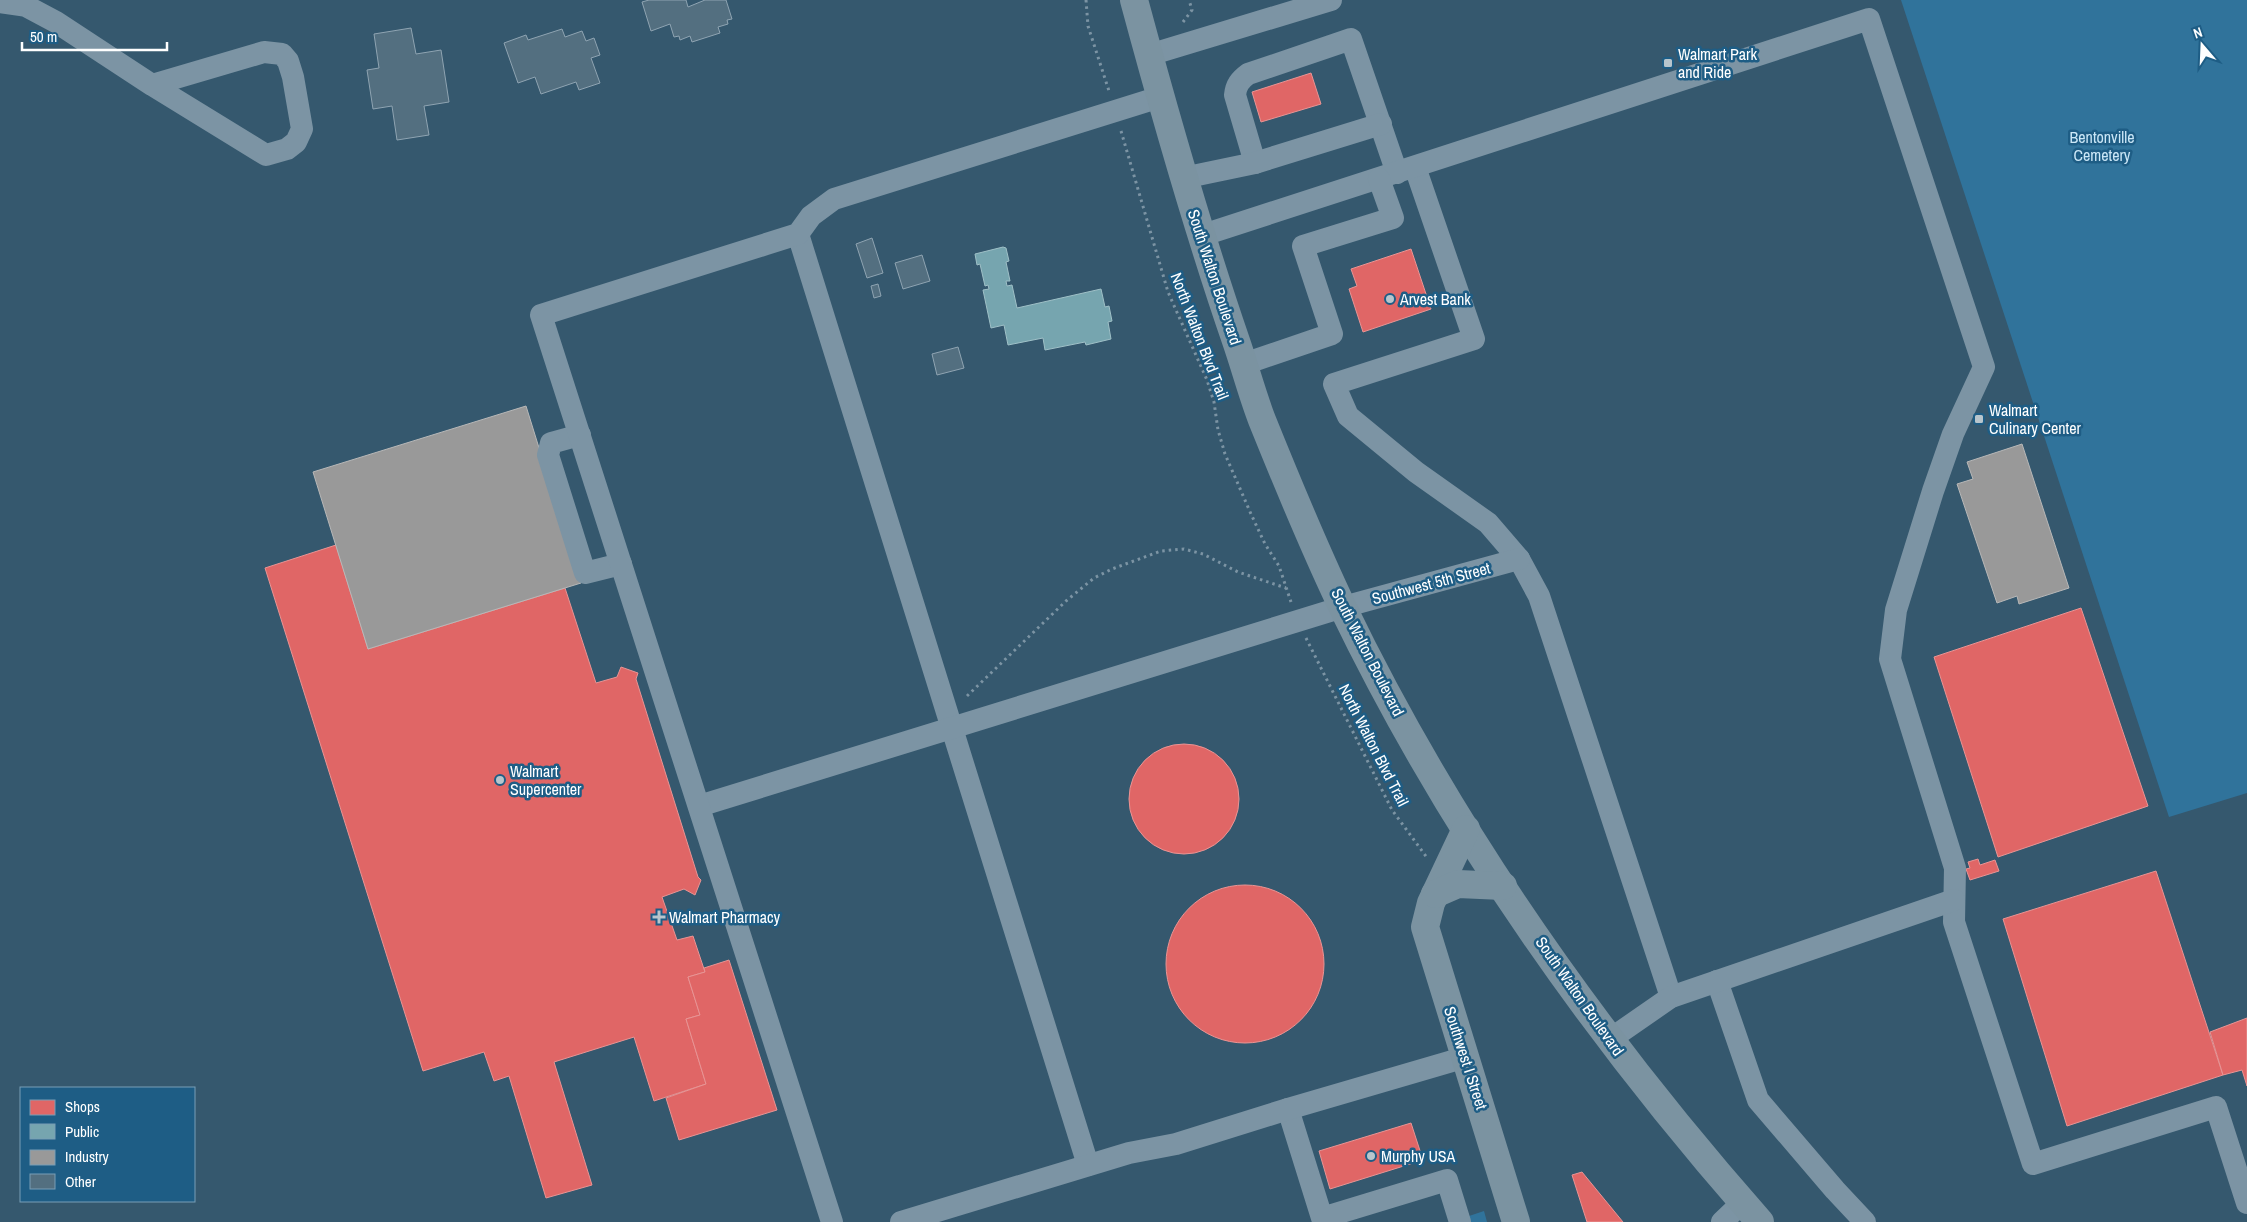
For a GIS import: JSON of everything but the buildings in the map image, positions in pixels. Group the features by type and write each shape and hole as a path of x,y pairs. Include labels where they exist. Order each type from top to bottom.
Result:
{"main road":[{"name":"South Walton Boulevard","path":"1134,0 1200,236 1261,417 1343,607 1428,765 1503,886 1610,1040 1697,1151 1751,1212"},
{"name":"Southwest I Street","path":"1466,829 1427,911 1425,927 1516,1222"},
{"path":"1435,894 1458,884 1503,886"}],"street":[{"path":"1149,55 1331,0"},
{"path":"0,2 26,6 56,22 152,85 266,155 287,149 296,142 302,130 293,77 288,61 282,54 264,52 152,85"},
{"path":"1200,236 1869,19 1984,367 1953,434 1933,491 1896,610 1890,659 1955,868 1954,922 2032,1164 2216,1107 2247,1203"},
{"path":"1255,163 1235,95 1236,87 1242,79 1248,74 1351,39 1397,173 1474,338 1334,384 1348,416 1416,472 1488,523 1519,559 1539,596 1671,997"},
{"path":"832,1222 541,315 798,234 811,216 834,200 1160,97"},
{"path":"1183,178 1255,163 1381,124"},
{"path":"1244,364 1332,334 1303,246 1393,218 1397,173"},
{"path":"798,234 1088,1165"},
{"path":"580,435 550,443 548,455 585,573 621,564"},
{"name":"Southwest 5th Street","path":"699,806 1343,607 1519,559"},
{"path":"1610,1040 1671,997 1954,900"},
{"path":"1717,980 1758,1100 1865,1222"},
{"path":"901,1222 1129,1153 1176,1144 1466,1057"},
{"path":"1288,1109 1322,1218 1446,1180 1460,1222"},
{"path":"1722,1222 1751,1212"}],"path":[{"path":"1086,0 1088,26 1108,90"},
{"path":"1180,26 1192,10 1189,0"},
{"name":"North Walton Blvd Trail","path":"1121,132 1168,292 1207,380 1214,402 1218,430 1225,454 1250,514 1265,544 1279,566 1290,599"},
{"path":"967,696 1087,584 1112,569 1161,551 1184,549 1203,554 1238,572 1286,588"},
{"name":"North Walton Blvd Trail","path":"1307,641 1392,810 1425,857"}],"green space":[{"name":"Bentonville Cemetery","path":"1901,0 2247,0 2247,793 2169,817"},
{"path":"1484,1211 1487,1222 1451,1222"}],"place":[{"name":"Walmart Park and Ride","path":"1668,63"},
{"name":"Arvest Bank","path":"1390,299"},
{"name":"Walmart Culinary Center","path":"1979,419"},
{"name":"Walmart Supercenter","path":"500,780"},
{"name":"Walmart Pharmacy","path":"659,917"},
{"name":"Murphy USA","path":"1371,1156"}]}
